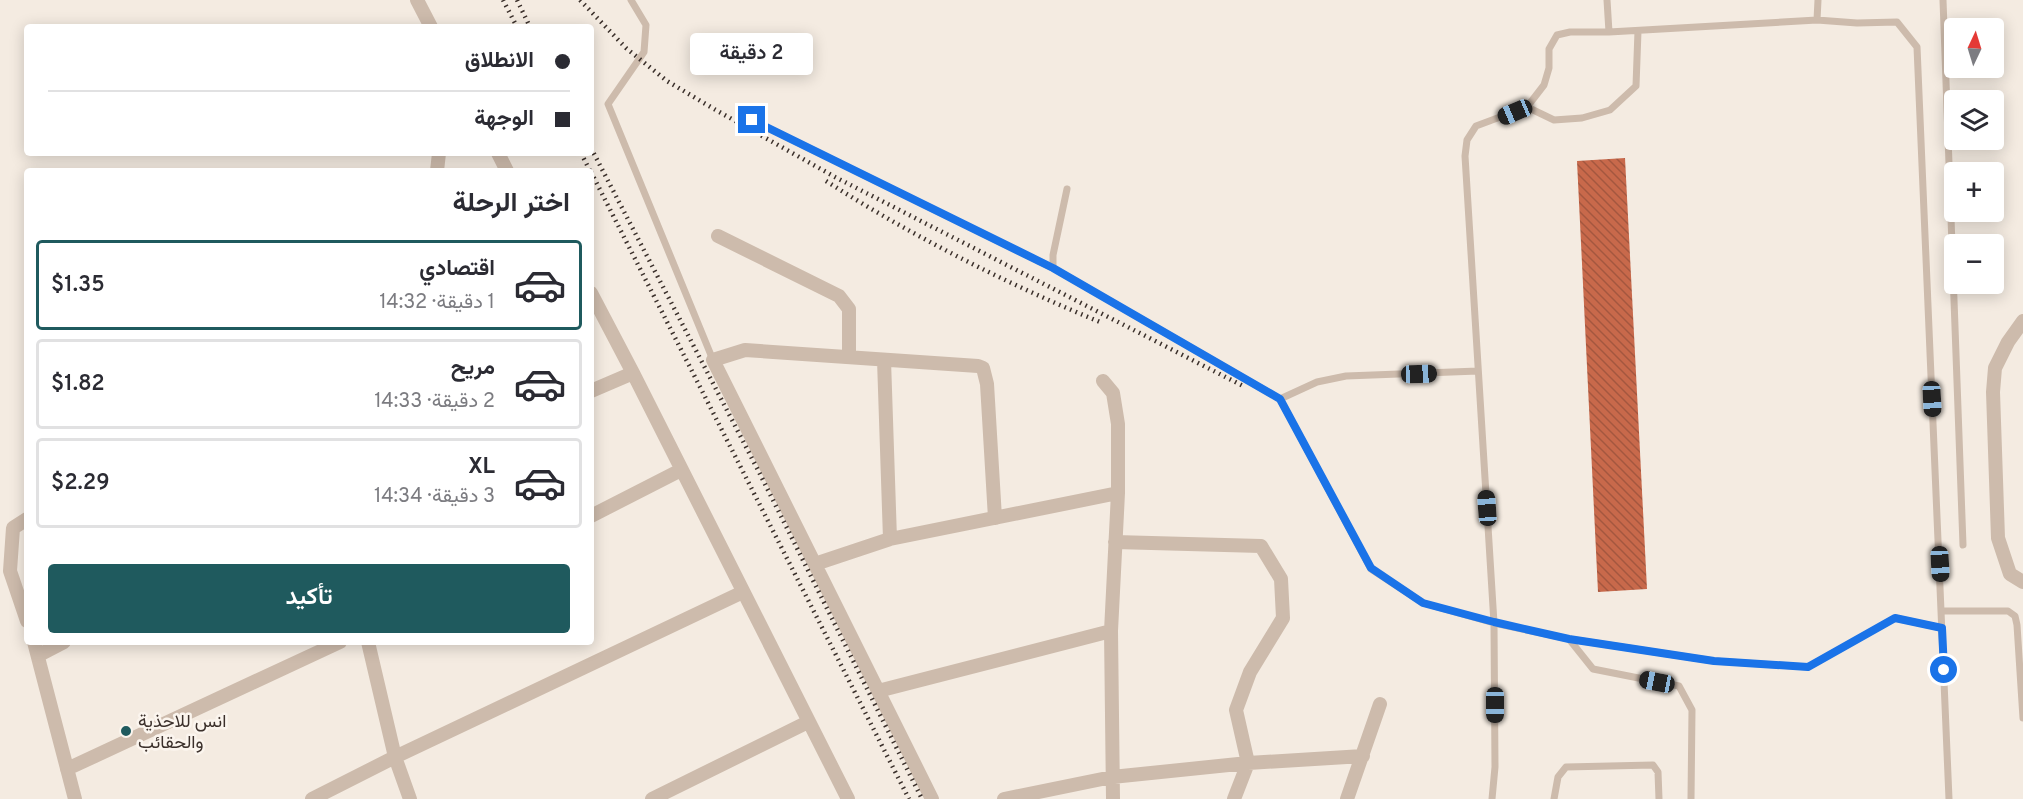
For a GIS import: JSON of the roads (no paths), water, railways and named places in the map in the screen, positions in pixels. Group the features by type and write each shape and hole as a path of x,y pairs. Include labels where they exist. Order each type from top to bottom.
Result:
{"street":[{"path":"417,0 429,24"},
{"path":"718,236 839,296 849,309 849,356"},
{"path":"594,299 848,799"},
{"path":"2023,321 2008,342 1995,368 1993,392 1998,538 2010,574 2023,582"},
{"path":"932,799 713,360 745,350 978,366 985,371 995,518"},
{"path":"884,360 890,539"},
{"path":"594,390 633,373"},
{"path":"1102,381 1113,393 1118,424 1118,493 1111,631 1113,799"},
{"path":"594,514 681,470"},
{"path":"815,564 890,539 1118,493"},
{"path":"24,521 13,528 10,571 24,612"},
{"path":"1115,542 1261,546 1281,579 1283,618 1250,672 1236,710 1248,763 1234,799"},
{"path":"312,799 395,757 743,592"},
{"path":"878,691 1111,631"},
{"path":"52,645 36,649 75,799"},
{"path":"67,769 334,645"},
{"path":"369,645 395,757 410,799"},
{"path":"1347,799 1380,704"},
{"path":"652,799 808,722"},
{"path":"1004,799 1112,777 1248,763 1363,756"}],"lane":[{"path":"631,0 646,25 644,52 608,104 713,360"},
{"path":"1607,0 1609,32"},
{"path":"1817,20 1818,0"},
{"path":"1943,0 1963,545"},
{"path":"1492,799 1495,767 1494,622 1465,156 1467,140 1476,126 1527,107 1544,85 1549,68 1549,49 1557,35 1570,32 1638,31 1817,20 1857,23 1897,22 1917,47 1949,799"},
{"path":"1527,107 1554,120 1582,118 1610,110 1636,86 1638,31"},
{"path":"752,120 1053,268 1280,399 1371,568 1423,603 1569,639 1714,661 1808,667 1895,618 1942,628"},
{"path":"1053,268 1053,255 1067,189"},
{"path":"1280,399 1317,382 1346,376 1478,372"},
{"path":"1942,611 2008,611 2014,616 2017,625 2023,718"},
{"path":"1569,639 1593,669 1679,686 1692,710 1691,799"},
{"path":"1554,799 1558,777 1566,767 1653,765 1658,772 1659,799"}],"railway":[{"path":"503,0 515,24"},
{"path":"517,0 529,24"},
{"path":"580,0 626,48 667,81 714,109 835,177 1245,387"},
{"path":"594,154 759,472 922,799"},
{"path":"582,156 588,168"},
{"path":"594,178 909,799"},
{"path":"826,181 960,258 1100,322"}],"place":[{"name":"انس للاحذية والحقائب","path":"126,731"}]}
